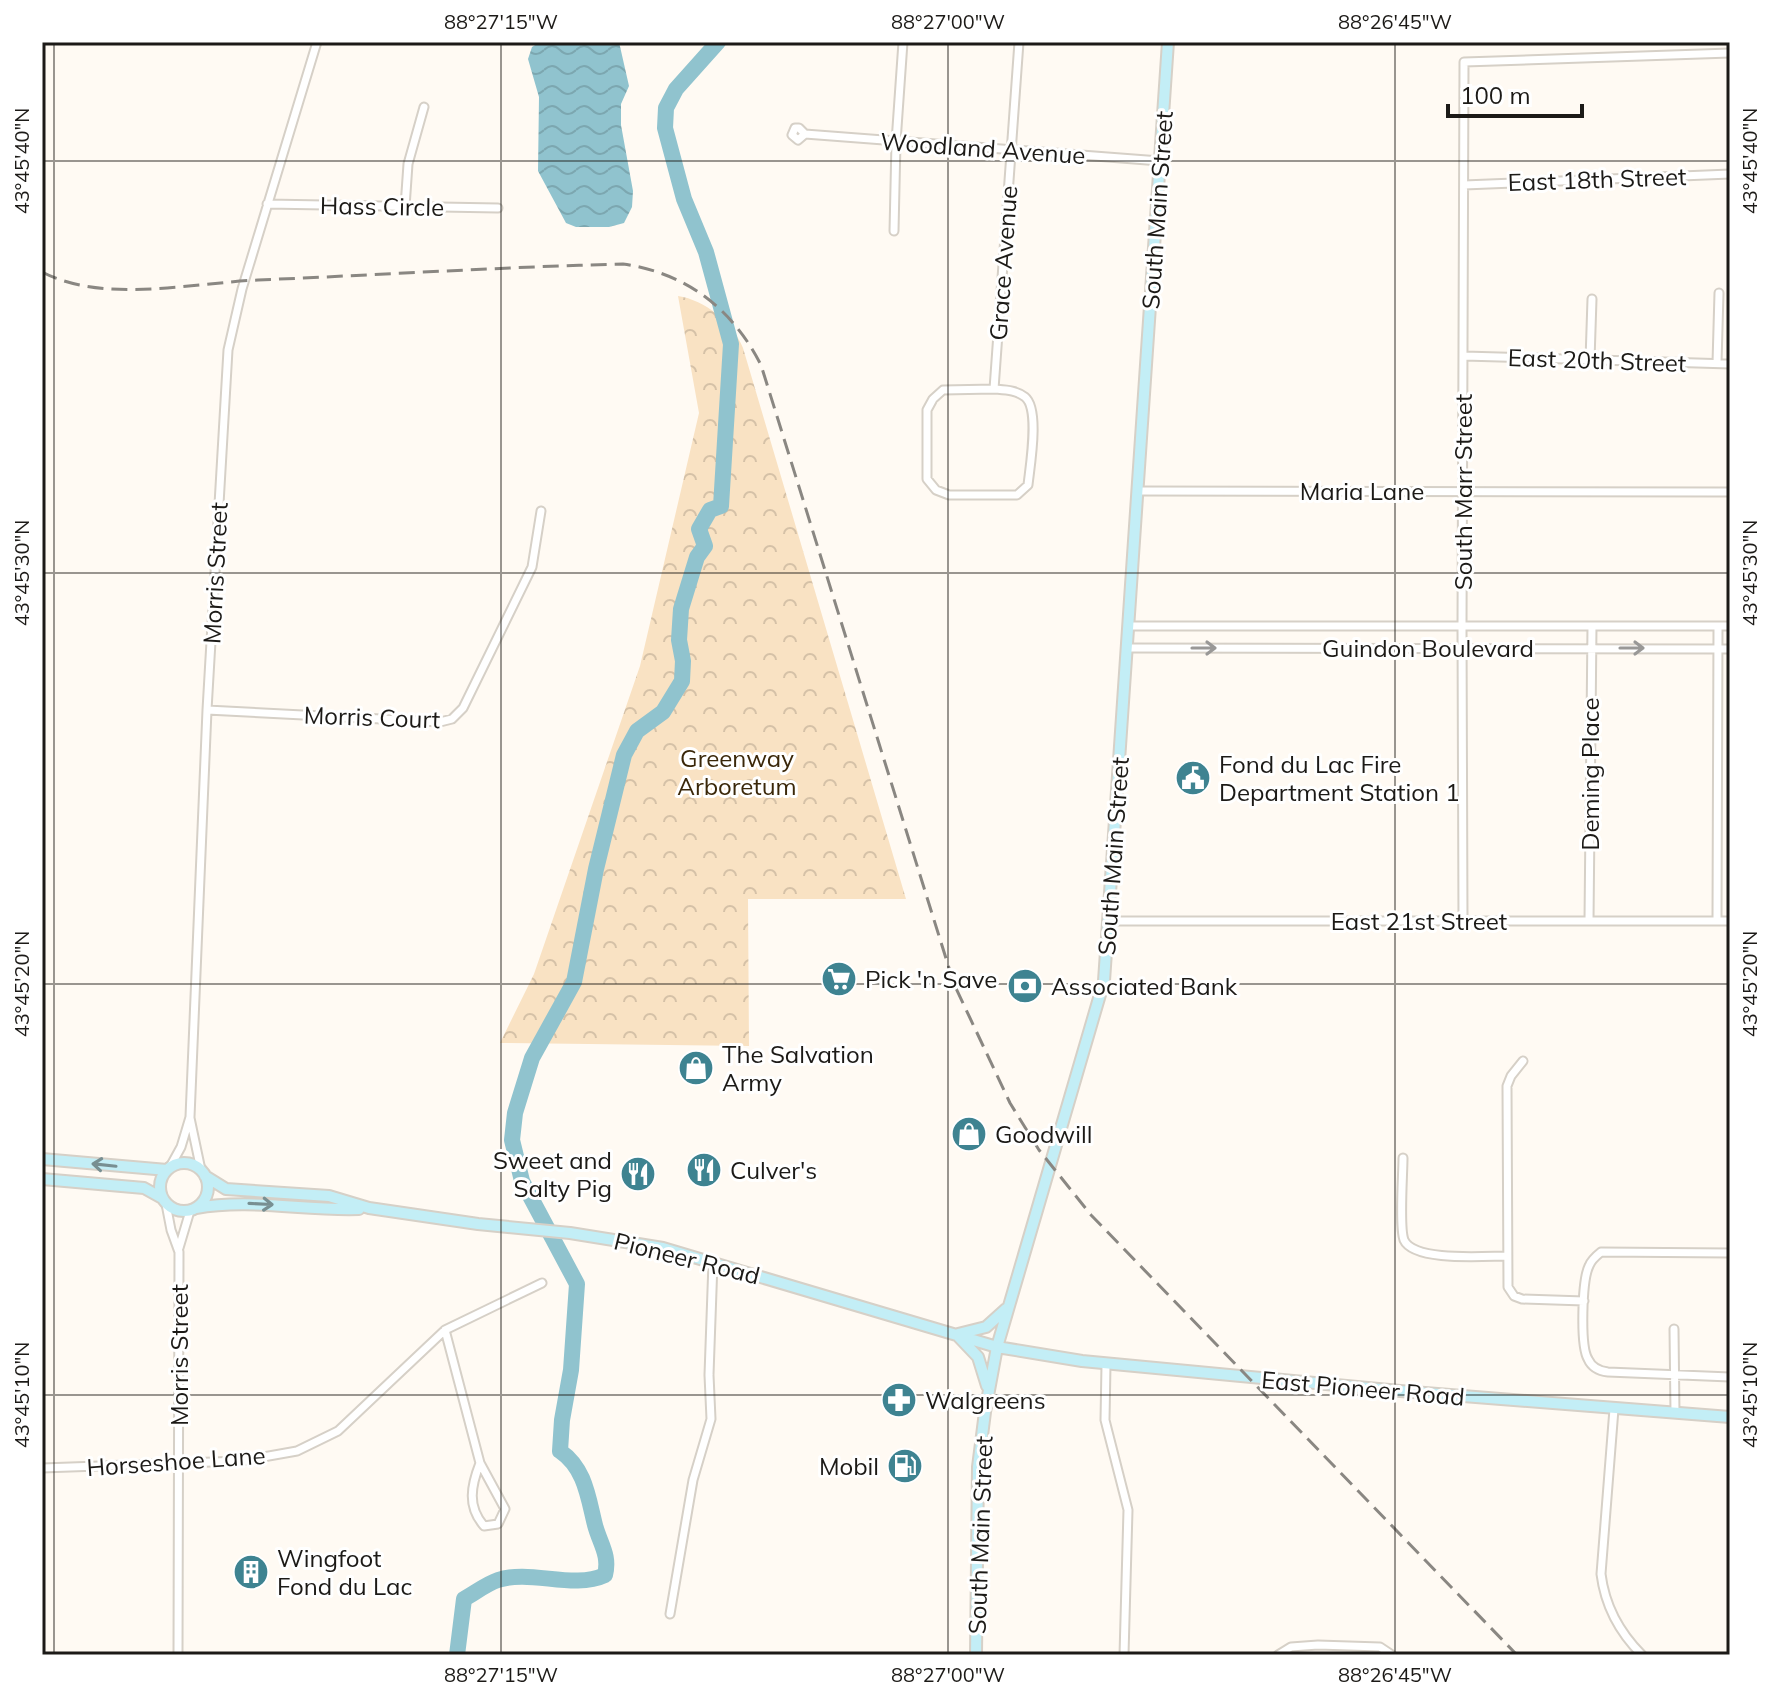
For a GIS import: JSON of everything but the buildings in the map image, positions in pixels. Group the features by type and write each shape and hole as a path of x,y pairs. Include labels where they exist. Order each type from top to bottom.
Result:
{"main road":[{"name":"South Main Street","path":"976,1655 978,1467 997,1347 1104,981 1168,42"},
{"path":"42,1159 169,1168 183,1163 203,1173 208,1190 206,1197 193,1209 179,1211 144,1188 42,1179"},
{"path":"164,1201 160,1183 169,1168"},
{"name":"Pioneer Road","path":"203,1173 226,1189 329,1196 369,1208 663,1248 997,1347"},
{"name":"Pioneer Road","path":"193,1209 239,1203 327,1210 369,1208"},
{"path":"957,1335 994,1323 1011,1302"},
{"path":"957,1335 978,1357 989,1391"},
{"name":"East Pioneer Road","path":"997,1347 1106,1365 1730,1417"}],"street":[{"name":"Morris Street","path":"169,1168 181,1147 190,1117 207,710 228,350 267,204 317,42"},
{"path":"894,231 903,42"},
{"name":"Grace Avenue","path":"994,389 1019,42"},
{"name":"South Marr Street","path":"1463,921 1464,62 1730,53"},
{"path":"405,207 408,164 424,107"},
{"name":"Woodland Avenue","path":"805,134 1160,161"},
{"name":"East 18th Street","path":"1464,185 1730,174"},
{"name":"Hass Circle","path":"267,204 498,208"},
{"path":"1717,363 1719,293"},
{"path":"1590,360 1592,299"},
{"name":"East 20th Street","path":"1464,356 1730,364"},
{"path":"994,389 1013,390 1028,399 1033,412 1028,485 1017,495 949,495 936,490 927,479 927,410 933,399 943,390 994,389"},
{"name":"Maria Lane","path":"1137,491 1730,492"},
{"name":"Morris Court","path":"207,710 440,722 452,719 463,708 532,567 541,511"},
{"name":"Guindon Boulevard","path":"1128,626 1730,626"},
{"name":"Deming Place","path":"1589,921 1592,626"},
{"path":"1717,921 1718,626"},
{"name":"Guindon Boulevard","path":"1126,648 1730,649"},
{"name":"East 21st Street","path":"1108,921 1730,921"},
{"path":"1523,1061 1507,1086 1507,1284 1516,1298 1584,1301"},
{"name":"Morris Street","path":"190,1117 203,1173"},
{"path":"1403,1158 1403,1234 1409,1246 1418,1252 1435,1254 1507,1256"},
{"name":"Morris Street","path":"164,1201 179,1248"},
{"name":"Morris Street","path":"178,1655 179,1248 193,1209"},
{"path":"1730,1253 1601,1252 1587,1270 1584,1301 1585,1352 1595,1368 1605,1372 1730,1377"},
{"path":"670,1614 693,1480 711,1419 709,1375 713,1262"},
{"name":"Horseshoe Lane","path":"42,1468 241,1461 297,1451 338,1431 445,1330 542,1283"},
{"path":"1674,1329 1675,1413"},
{"path":"445,1330 480,1463 505,1509 498,1524 484,1526 476,1516 471,1500 480,1463"},
{"path":"1106,1365 1105,1420 1128,1510 1124,1655"},
{"path":"1614,1409 1601,1574 1604,1593 1614,1618 1642,1655"},
{"path":"1278,1655 1291,1647 1325,1645 1380,1647 1392,1655"}],"green space":[{"name":"Greenway Arboretum","path":"678,296 698,302 717,314 743,348 906,899 748,899 749,1046 500,1043 534,974 640,666 699,413"}],"water":[{"path":"540,42 619,42 629,86 621,104 621,125 633,191 632,207 624,223 609,227 576,227 566,223 538,171 539,97 528,59 532,47"}],"waterway":[{"path":"457,1655 464,1599 485,1586 511,1577 579,1581 605,1575 605,1555 584,1484 575,1466 560,1451 571,1370 577,1284 522,1181 512,1140 515,1113 532,1058 574,982 596,869 624,755 637,731 663,712 682,681 683,661 679,640 681,609 697,557 705,546 699,529 710,510 721,506 731,344 706,252 684,199 665,128 666,108 676,89 718,42"}],"railway":[{"path":"42,272 66,282 92,287 148,289 258,280 623,264 646,269 687,285 721,310 736,326 761,365 954,984 1010,1103 1039,1150 1091,1215 1517,1655"}],"place":[{"name":"Fond du Lac Fire Department Station 1","path":"1193,778"},
{"name":"Pick 'n Save","path":"839,979"},
{"name":"Associated Bank","path":"1025,986"},
{"name":"The Salvation Army","path":"696,1068"},
{"name":"Goodwill","path":"969,1134"},
{"name":"Culver's","path":"704,1170"},
{"name":"Sweet and Salty Pig","path":"638,1174"},
{"name":"Walgreens","path":"899,1400"},
{"name":"Mobil","path":"905,1466"},
{"name":"Wingfoot Fond du Lac","path":"251,1572"}]}
